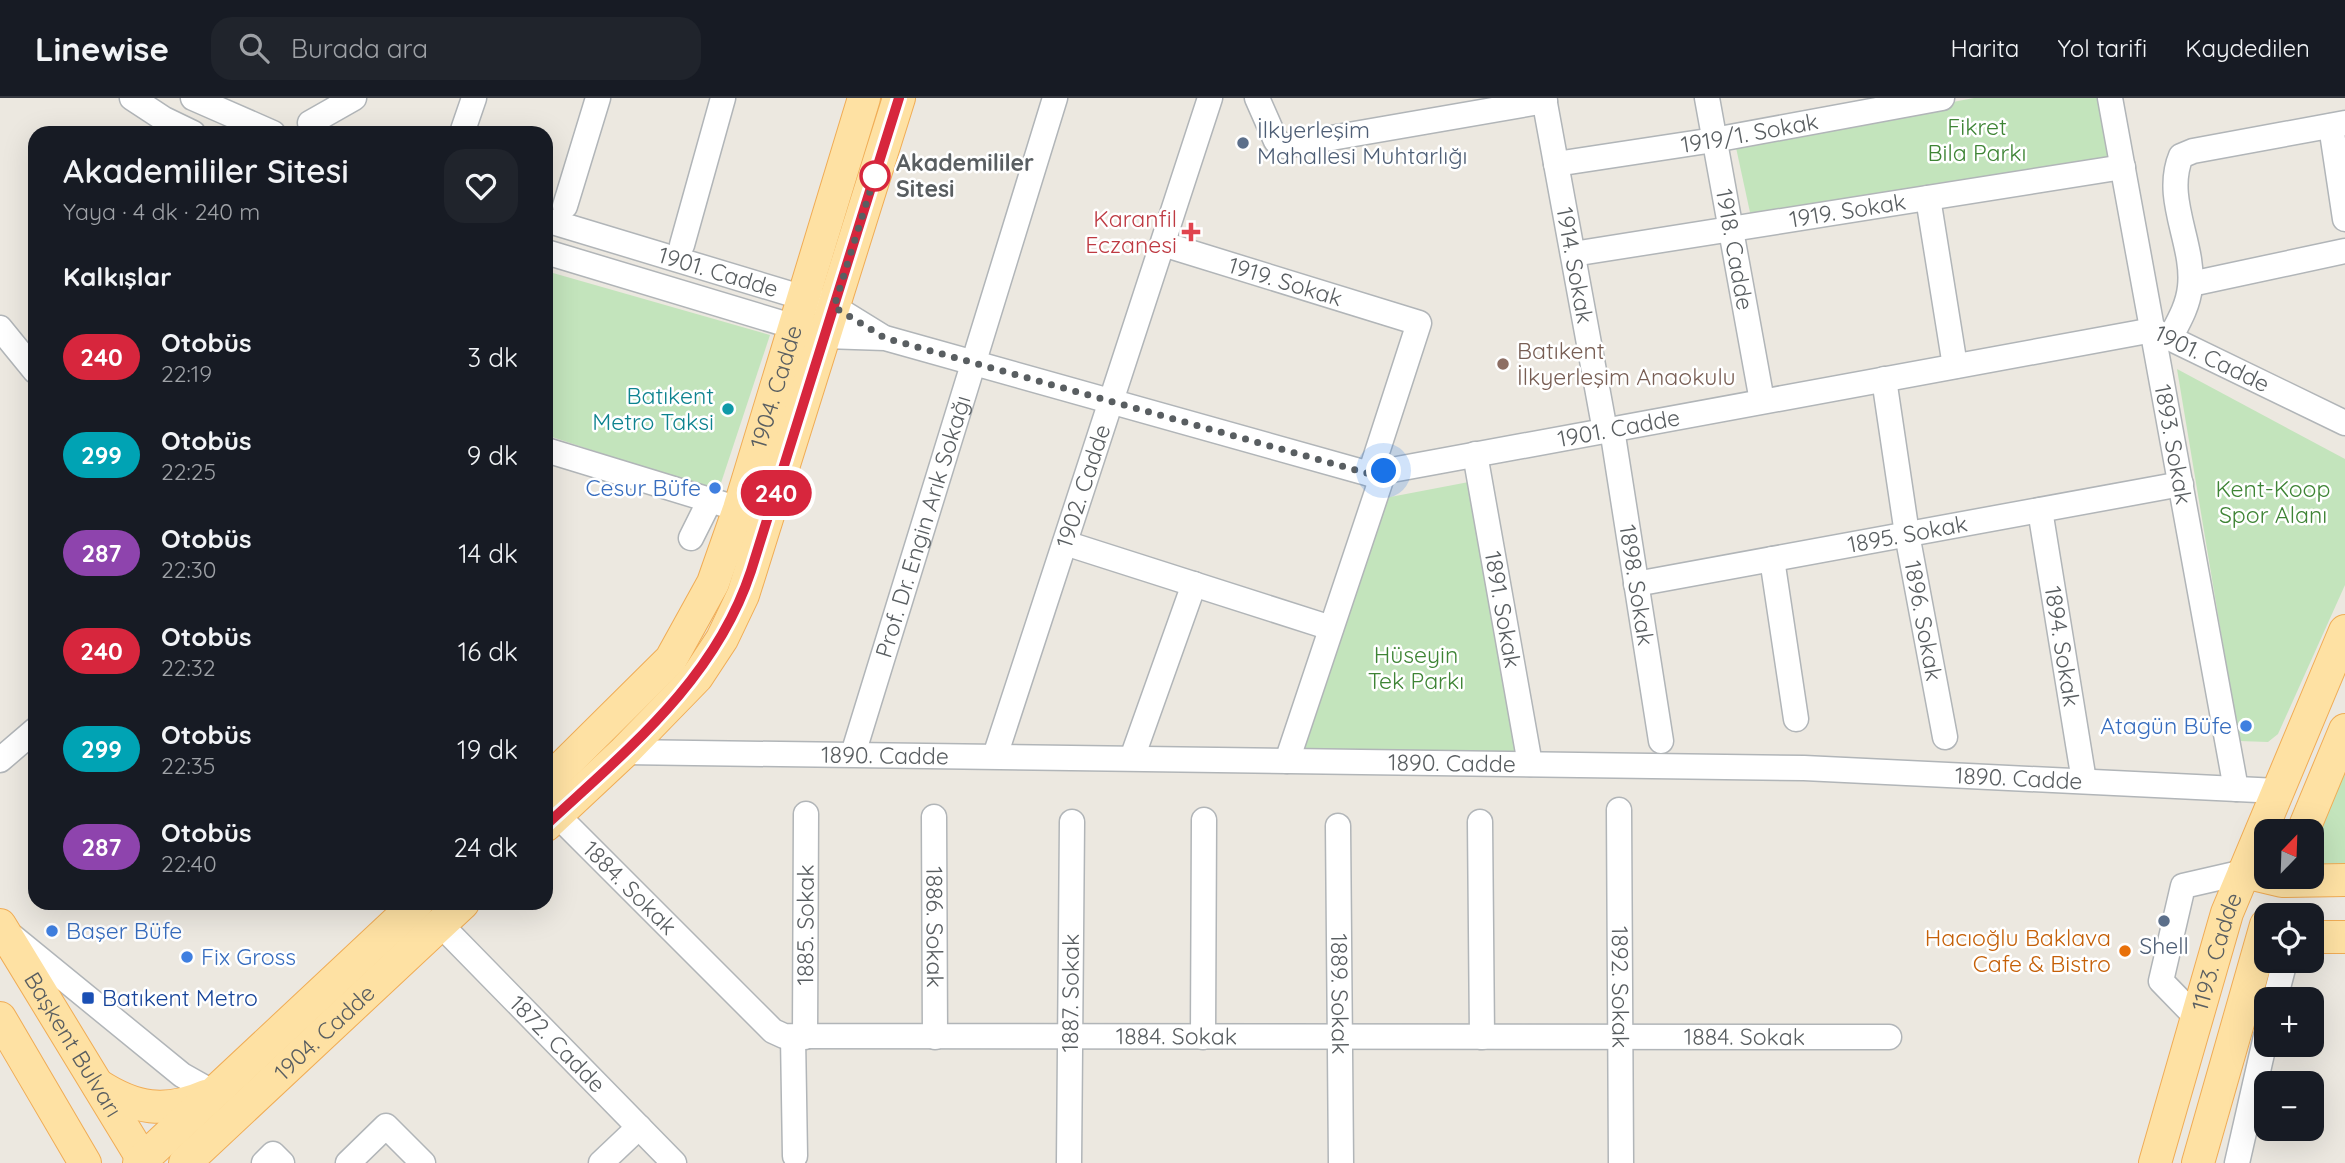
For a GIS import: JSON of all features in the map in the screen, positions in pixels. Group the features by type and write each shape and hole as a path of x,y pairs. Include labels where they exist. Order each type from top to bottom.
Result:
{"main road":[{"name":"1904. Cadde","path":"553,776 671,659 713,583 724,505 799,313 864,98"},
{"name":"1904. Cadde","path":"553,819 624,752 697,677 733,617 751,571 900,98"},
{"name":"1193. Cadde","path":"2155,1163 2221,931 2345,631"},
{"path":"2308,819 2345,730"},
{"path":"2244,872 2254,874"},
{"path":"2324,880 2345,880"},
{"name":"1904. Cadde","path":"142,1162 410,910"},
{"name":"1904. Cadde","path":"185,1163 455,910"},
{"name":"Başkent Bulvarı","path":"0,926 142,1162"},
{"path":"2221,931 2254,930"},
{"path":"2324,937 2345,937"},
{"name":"1193. Cadde","path":"2197,1163 2254,970"},
{"path":"0,1018 85,1163"},
{"path":"96,1083 133,1104 156,1109 187,1105 214,1093"}],"street":[{"path":"132,98 179,126"},
{"path":"192,98 257,126"},
{"path":"310,123 354,98"},
{"path":"464,126 474,98"},
{"path":"556,213 598,98"},
{"path":"682,245 723,98"},
{"name":"Prof. Dr. Engin Arık Sokağı","path":"853,754 1055,98"},
{"name":"1902. Cadde","path":"995,756 1210,98"},
{"path":"1257,98 1280,145 1545,100"},
{"name":"1918. Cadde","path":"1707,98 1762,401"},
{"name":"1919/1. Sokak","path":"1556,164 1714,140 1942,98"},
{"name":"1893. Sokak","path":"2110,98 2123,167 2162,334 2181,484 2236,789"},
{"name":"1914. Sokak","path":"1545,100 1609,430"},
{"path":"2162,334 2186,308 2191,284 2174,178 2181,156 2193,151 2338,124 2345,219"},
{"name":"1919. Sokak","path":"1573,254 2123,167"},
{"path":"1928,198 1955,366"},
{"name":"1901. Cadde","path":"556,213 799,313"},
{"name":"1919. Sokak","path":"1163,244 1419,323 1377,472"},
{"path":"2191,284 2345,251"},
{"name":"1901. Cadde","path":"553,254 799,313 1377,472 1955,366 2162,334 2345,423"},
{"path":"16,341 28,360"},
{"name":"1896. Sokak","path":"1884,379 1907,534 1945,737"},
{"name":"1898. Sokak","path":"1609,430 1661,741"},
{"path":"553,452 724,505 691,538"},
{"name":"1891. Sokak","path":"1475,454 1530,764"},
{"path":"1287,761 1331,628 1377,472"},
{"name":"1895. Sokak","path":"1636,584 2181,484"},
{"name":"1894. Sokak","path":"2040,510 2084,781"},
{"path":"1065,543 1331,628"},
{"path":"1772,559 1796,719"},
{"path":"1132,758 1194,584"},
{"path":"0,760 28,736"},
{"name":"1890. Cadde","path":"624,752 1804,768 2278,791"},
{"name":"1892. Sokak","path":"1619,810 1621,1163"},
{"name":"1885. Sokak","path":"795,1156 806,814"},
{"name":"1886. Sokak","path":"934,817 935,1037"},
{"path":"1203,1037 1204,820"},
{"name":"1884. Sokak","path":"553,821 773,1031 799,1037 1889,1037"},
{"path":"1480,821 1482,1037"},
{"name":"1887. Sokak","path":"1069,1163 1072,822"},
{"name":"1889. Sokak","path":"1338,826 1341,1163"},
{"path":"2196,1017 2161,981 2183,886 2244,872"},
{"name":"1872. Cadde","path":"440,924 674,1163"},
{"path":"0,926 182,1075 214,1093"},
{"path":"19,957 176,1085 214,1093"},
{"path":"2237,1163 2261,1057"},
{"path":"348,1163 386,1126 423,1163"},
{"path":"605,1162 639,1127"},
{"path":"264,1163 273,1154 282,1163"}],"green space":[{"name":"Fikret Bila Parkı","path":"1974,98 2103,98 2111,158 1751,217 1735,143"},
{"path":"553,273 770,335 718,492 553,437"},
{"name":"Kent-Koop Spor Alanı","path":"2177,369 2345,459 2345,585 2278,734 2268,742 2239,741"},
{"name":"Hüseyin Tek Parkı","path":"1474,481 1515,752 1294,755 1385,498"},
{"path":"2345,751 2345,866 2324,867 2324,819 2317,819"}],"bus line":[{"name":"240","path":"553,818 624,752 697,677 722,639 751,571 899,98"}],"place":[{"name":"İlkyerleşim Mahallesi Muhtarlığı","path":"1243,143"},
{"name":"Akademililer Sitesi","path":"875,176"},
{"name":"Karanfil Eczanesi","path":"1191,232"},
{"name":"Batıkent İlkyerleşim Anaokulu","path":"1503,364"},
{"name":"Batıkent Metro Taksi","path":"728,409"},
{"name":"Cesur Büfe","path":"715,488"},
{"name":"Atagün Büfe","path":"2246,726"},
{"name":"Shell","path":"2164,921"},
{"name":"Başer Büfe","path":"52,931"},
{"name":"Hacıoğlu Baklava Cafe & Bistro","path":"2125,951"},
{"name":"Fix Gross","path":"187,957"},
{"name":"Batıkent Metro","path":"88,998"}],"route":[{"path":"875,176 876,172 834,307 885,338 1370,474 1384,471"}]}
